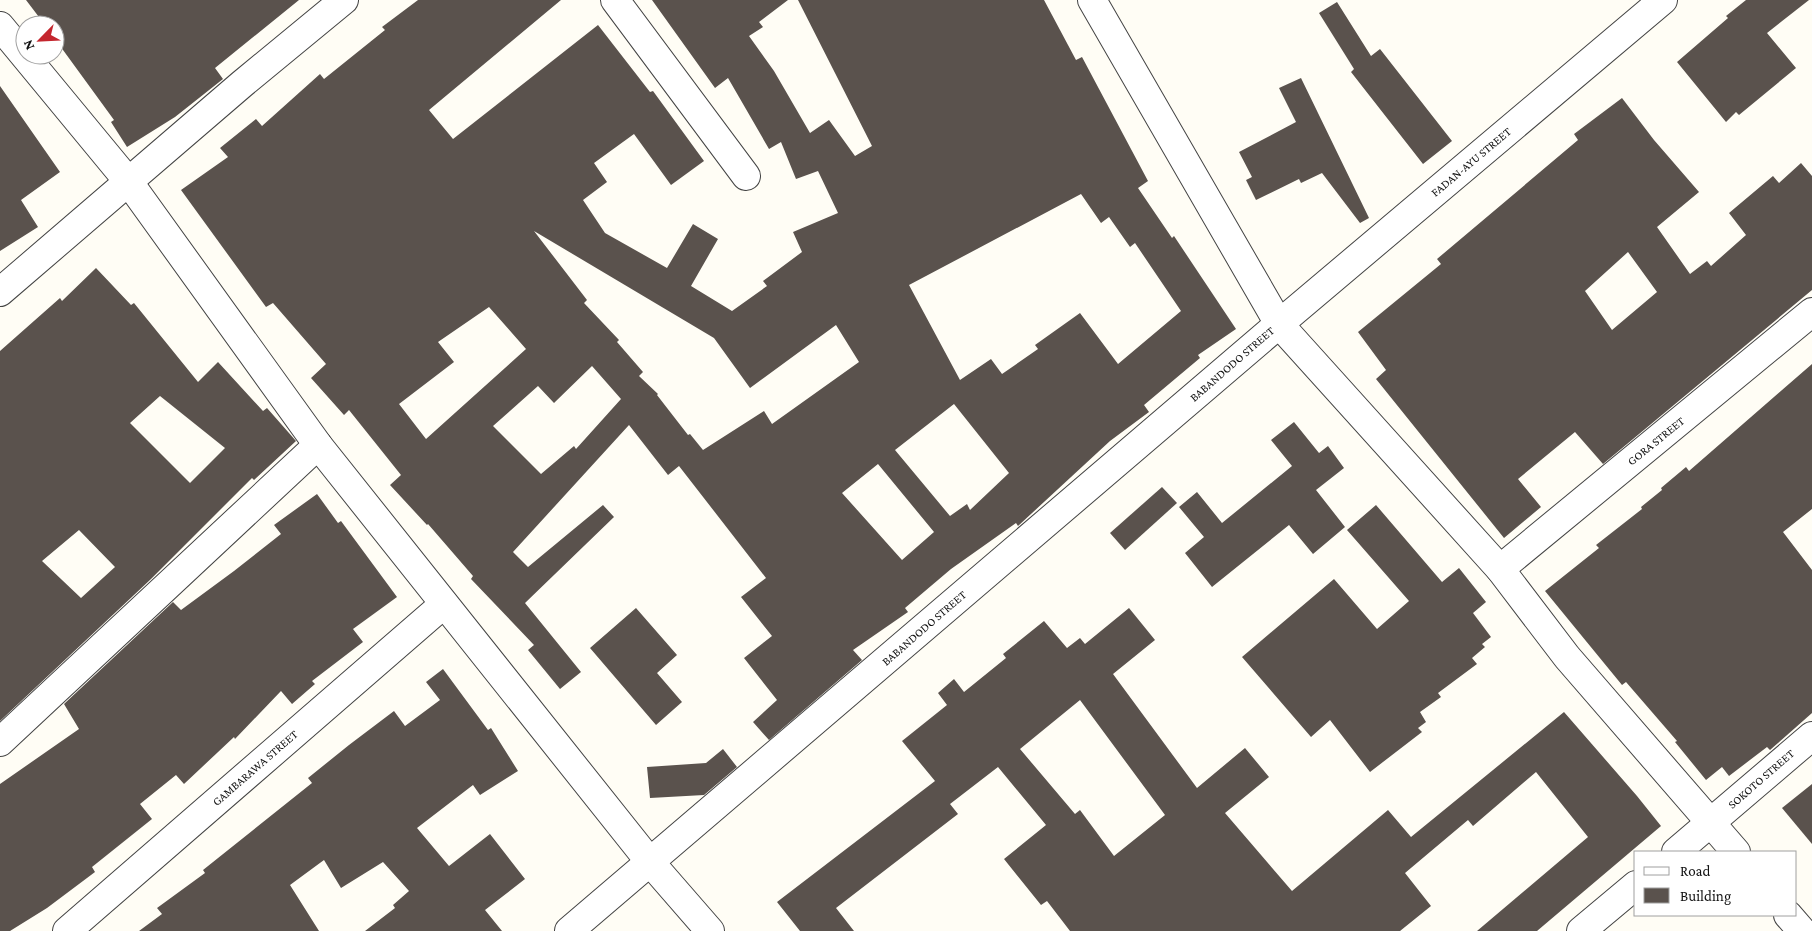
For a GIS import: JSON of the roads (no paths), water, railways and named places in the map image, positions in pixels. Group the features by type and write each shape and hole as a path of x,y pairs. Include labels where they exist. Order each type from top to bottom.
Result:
{"street":[{"path":"0,292 128,181 344,0"},
{"path":"615,0 746,176"},
{"path":"1092,0 1278,324 1500,570 1567,657 1735,851"},
{"name":"FADAN-AYU STREET","path":"1278,324 1663,0"},
{"path":"0,26 128,181 318,445 650,862 710,931"},
{"name":"GORA STREET","path":"1500,570 1812,312"},
{"name":"BABANDODO STREET","path":"569,931 1278,324"},
{"path":"0,742 318,445"},
{"name":"GAMBARAWA STREET","path":"67,931 444,604"},
{"name":"SOKOTO STREET","path":"1677,851 1812,736"},
{"path":"1581,931 1634,887"},
{"path":"1789,916 1802,931"}]}
